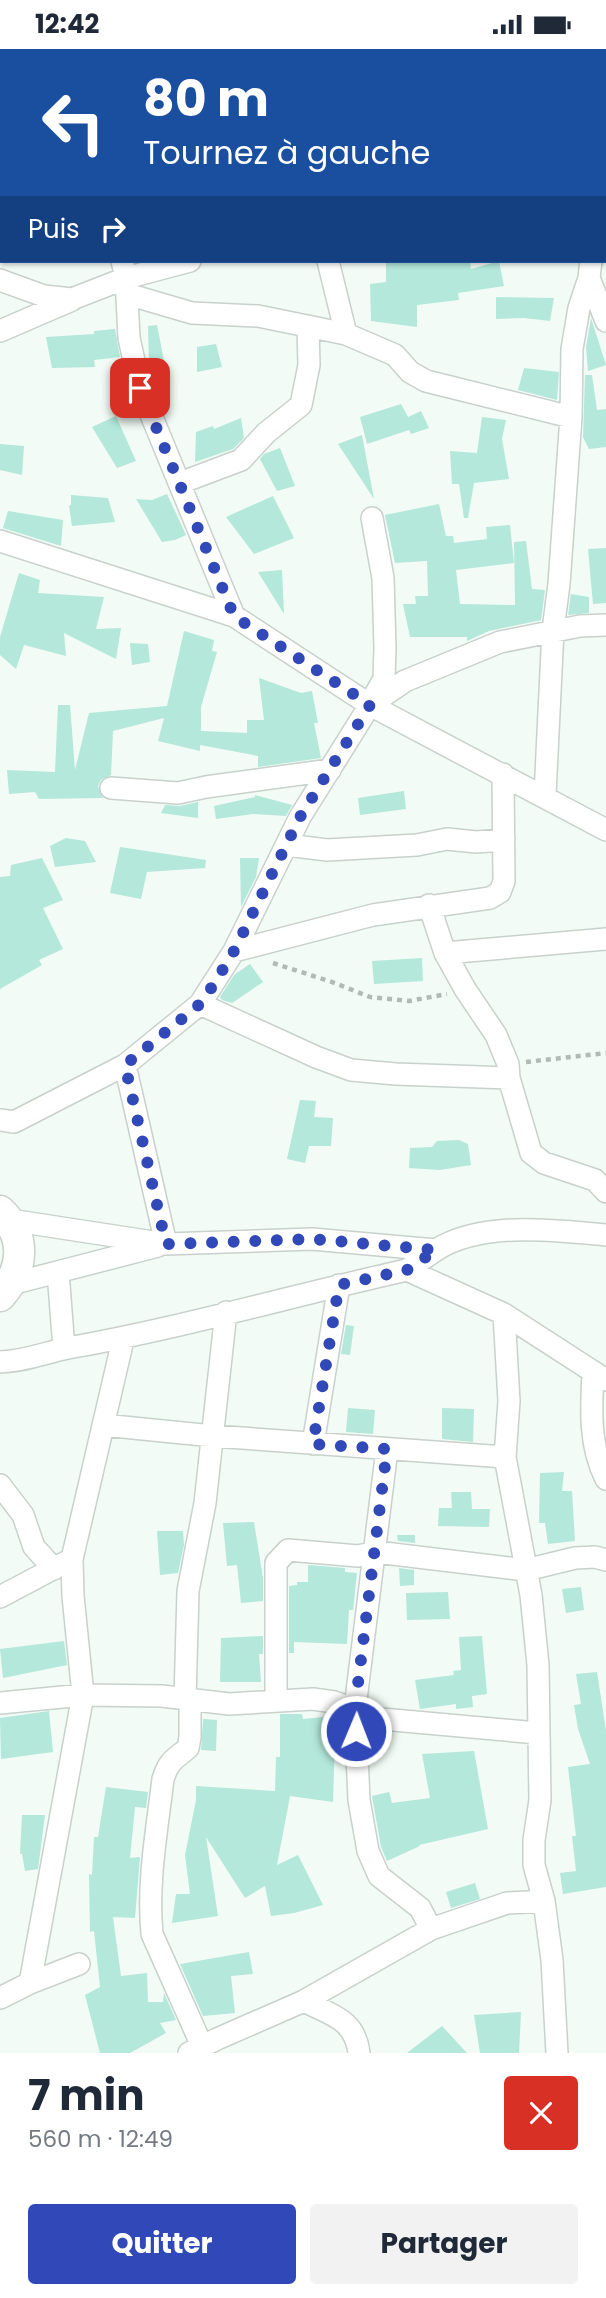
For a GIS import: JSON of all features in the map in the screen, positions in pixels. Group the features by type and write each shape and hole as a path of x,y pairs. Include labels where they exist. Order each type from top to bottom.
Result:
{"main road":[{"path":"5,1216 19,1241 19,1263 5,1290"}],"street":[{"path":"0,331 125,278 182,263"},
{"path":"328,263 346,334"},
{"path":"590,269 606,321"},
{"path":"545,795 553,630 559,584 571,417 573,339 590,269"},
{"path":"125,278 192,313 258,317 346,334 395,355 410,372 426,381 571,417"},
{"path":"125,278 130,338 140,388 234,616"},
{"path":"0,280 44,296 72,299"},
{"path":"180,483 241,460 266,433 301,405 309,365 308,326"},
{"path":"0,1120 14,1122 125,1065 200,1004 234,951 300,817 384,679 383,578 372,518"},
{"path":"0,541 234,616 370,705 545,795 606,831"},
{"path":"370,705 405,681 499,642 553,630 606,625"},
{"path":"111,789 178,793 330,770"},
{"path":"234,951 373,915 490,898 500,892 504,881 503,774"},
{"path":"287,845 327,850 417,845 447,839 476,842 504,840"},
{"path":"429,905 445,954 496,1035 531,1153 535,1159 595,1181 606,1192"},
{"path":"445,954 606,939"},
{"path":"200,1004 316,1057 351,1070 396,1074 508,1071"},
{"path":"125,1065 166,1244"},
{"path":"5,1216 166,1244 312,1239 436,1250"},
{"path":"0,1362 24,1361 64,1349 123,1339 407,1270 450,1241 474,1235 529,1230 606,1235"},
{"path":"5,1290 58,1272 166,1244"},
{"path":"407,1270 504,1314 599,1376 591,1424 595,1453 606,1479"},
{"path":"58,1272 64,1349"},
{"path":"313,1444 339,1285"},
{"path":"226,1313 205,1503 188,1591 187,1699 190,1737 188,1748 175,1755 163,1779 153,1857 150,1916 155,1941 196,2050 304,2001 431,1929 507,1903 544,1901"},
{"path":"504,1314 509,1401 505,1457 536,1635 540,1800 534,1840 534,1865 544,1901 552,1961 557,2053"},
{"path":"30,1983 83,1695 73,1596 63,1564 103,1425 123,1339"},
{"path":"103,1425 313,1444 505,1457"},
{"path":"387,1449 355,1708 359,1800 368,1851 379,1876 420,1908 431,1929"},
{"path":"0,1485 23,1515 34,1547 63,1564"},
{"path":"276,1700 276,1563 288,1550 358,1556 376,1552 526,1570 575,1558 595,1557 606,1560"},
{"path":"0,1597 63,1564"},
{"path":"0,1703 83,1695 162,1696 229,1704 313,1699 355,1708 366,1715 382,1719 537,1733"},
{"path":"0,1998 79,1964"},
{"path":"304,2001 345,2022 353,2031 359,2053"}],"path":[{"path":"234,951 370,997 409,1001 465,989"},
{"path":"508,1071 606,1053"}],"building":[{"path":"386,263 470,263 471,269 499,263 504,286 458,293 459,300 417,305 417,327 371,321 370,284 386,282"},
{"path":"496,297 554,298 550,321 496,319"},
{"path":"591,318 606,365 588,371 586,347"},
{"path":"157,325 169,386 154,387 149,366 148,326"},
{"path":"115,329 120,357 94,360 95,367 52,368 46,337 94,334 94,331"},
{"path":"216,344 222,367 197,372 197,347"},
{"path":"524,368 559,372 557,400 518,390"},
{"path":"585,375 592,375 597,410 606,409 606,447 589,449 583,437"},
{"path":"401,404 408,417 421,411 429,428 411,434 409,430 367,444 360,417"},
{"path":"116,416 136,461 117,468 92,427"},
{"path":"482,417 506,420 502,439 509,479 474,483 468,518 464,518 459,484 452,484 450,451 477,453"},
{"path":"241,418 244,438 233,449 195,462 196,432 213,426 214,429"},
{"path":"362,435 374,499 338,444"},
{"path":"0,444 24,446 22,475 0,470"},
{"path":"280,448 295,486 277,491 260,459 264,454"},
{"path":"167,494 186,535 162,542 136,499 152,500"},
{"path":"71,495 108,498 115,522 72,526 69,506"},
{"path":"273,496 294,538 254,554 226,517"},
{"path":"439,504 446,536 453,536 454,543 487,539 486,527 510,525 514,563 456,570 460,604 515,605 514,542 526,541 532,589 545,590 541,620 489,631 467,641 467,637 410,637 403,604 416,604 415,596 428,596 427,561 395,563 385,515"},
{"path":"8,511 63,520 61,546 3,528"},
{"path":"606,548 606,603 593,604 588,549"},
{"path":"282,570 284,614 258,572"},
{"path":"19,573 40,580 38,593 104,597 96,629 121,628 116,659 64,633 66,656 24,645 16,669 0,655 0,637"},
{"path":"571,594 589,597 589,613 568,615"},
{"path":"184,631 214,640 212,651 217,652 201,707 201,731 247,733 247,720 264,720 259,678 301,693 312,691 318,723 314,723 321,758 258,767 258,756 200,745 200,751 158,741 164,718 113,731 111,775 101,780 98,786 103,798 39,799 35,792 9,794 7,770 55,772 58,705 70,705 75,770 89,713 167,706"},
{"path":"130,643 148,644 150,662 132,665"},
{"path":"404,791 406,809 360,815 358,798"},
{"path":"255,795 292,805 286,816 253,814 216,819 214,806"},
{"path":"198,802 198,818 161,813 165,805 180,806"},
{"path":"66,838 85,841 96,862 55,867 50,846"},
{"path":"120,847 206,860 205,868 147,872 141,899 110,893"},
{"path":"42,858 63,900 43,908 63,949 39,960 42,965 0,989 0,877 10,876 11,865"},
{"path":"240,858 259,858 256,877 241,907"},
{"path":"422,958 423,981 374,984 372,961"},
{"path":"250,964 263,982 232,1003 222,1000 220,997 234,975"},
{"path":"300,1100 316,1101 314,1117 333,1118 331,1146 309,1146 305,1163 287,1159"},
{"path":"459,1140 468,1144 471,1165 440,1170 409,1168 410,1148 432,1147 437,1141"},
{"path":"346,1325 354,1326 350,1355 341,1354"},
{"path":"348,1408 375,1410 373,1434 346,1432"},
{"path":"442,1408 474,1409 473,1442 442,1439"},
{"path":"564,1472 562,1491 572,1491 575,1541 548,1544 545,1523 539,1523 540,1473"},
{"path":"451,1492 471,1492 472,1509 490,1509 489,1527 438,1526 439,1508 452,1508"},
{"path":"254,1522 263,1578 263,1601 241,1603 237,1565 227,1566 223,1523"},
{"path":"157,1531 183,1531 184,1545 178,1573 160,1575"},
{"path":"397,1535 415,1535 415,1543 398,1541"},
{"path":"308,1565 345,1568 345,1572 357,1573 353,1610 349,1610 347,1644 294,1642 294,1653 289,1653 289,1586 297,1585 297,1582 308,1582"},
{"path":"399,1568 414,1570 414,1585 400,1586"},
{"path":"581,1587 584,1610 566,1613 562,1589"},
{"path":"448,1592 450,1619 407,1620 406,1593"},
{"path":"263,1636 263,1654 259,1654 261,1682 220,1682 221,1638"},
{"path":"482,1636 487,1694 472,1696 473,1707 456,1709 456,1704 420,1709 415,1680 454,1675 453,1671 461,1670 459,1637"},
{"path":"64,1641 67,1665 3,1678 0,1649"},
{"path":"597,1672 606,1731 606,1887 563,1894 560,1873 576,1871 572,1836 576,1836 568,1767 590,1764 578,1729 574,1705 581,1704 576,1674"},
{"path":"49,1711 53,1752 1,1759 0,1718"},
{"path":"280,1714 302,1714 303,1719 332,1716 335,1739 333,1802 290,1796 277,1865 298,1855 323,1905 271,1916 265,1886 245,1898 206,1837 218,1916 172,1923 176,1894 190,1894 185,1855 196,1800 196,1786 275,1791 276,1757 280,1757"},
{"path":"203,1719 217,1720 216,1751 201,1750"},
{"path":"474,1751 488,1829 419,1845 387,1861 381,1847 372,1796 389,1792 392,1803 430,1798 422,1754"},
{"path":"106,1787 148,1792 146,1808 135,1807 130,1858 140,1857 135,1918 113,1917 121,1976 147,1973 148,2002 163,2002 164,1993 176,2020 160,2023 166,2033 130,2053 100,2053 85,1995 100,1987 94,1931 90,1932 89,1874 92,1875 94,1837 98,1837"},
{"path":"22,1815 45,1815 38,1869 25,1871 20,1854"},
{"path":"475,1883 480,1899 451,1908 446,1892"},
{"path":"249,1952 253,1974 231,1976 235,2013 203,2016 180,1964"},
{"path":"521,2012 519,2053 480,2053 474,2015"},
{"path":"442,2026 467,2053 407,2053"}],"route":[{"path":"140,388 234,616 370,705 300,817 234,951 214,984 200,1004 125,1065 166,1244 312,1239 436,1250 407,1270 339,1285 313,1444 387,1449 355,1708 356,1731"}]}
